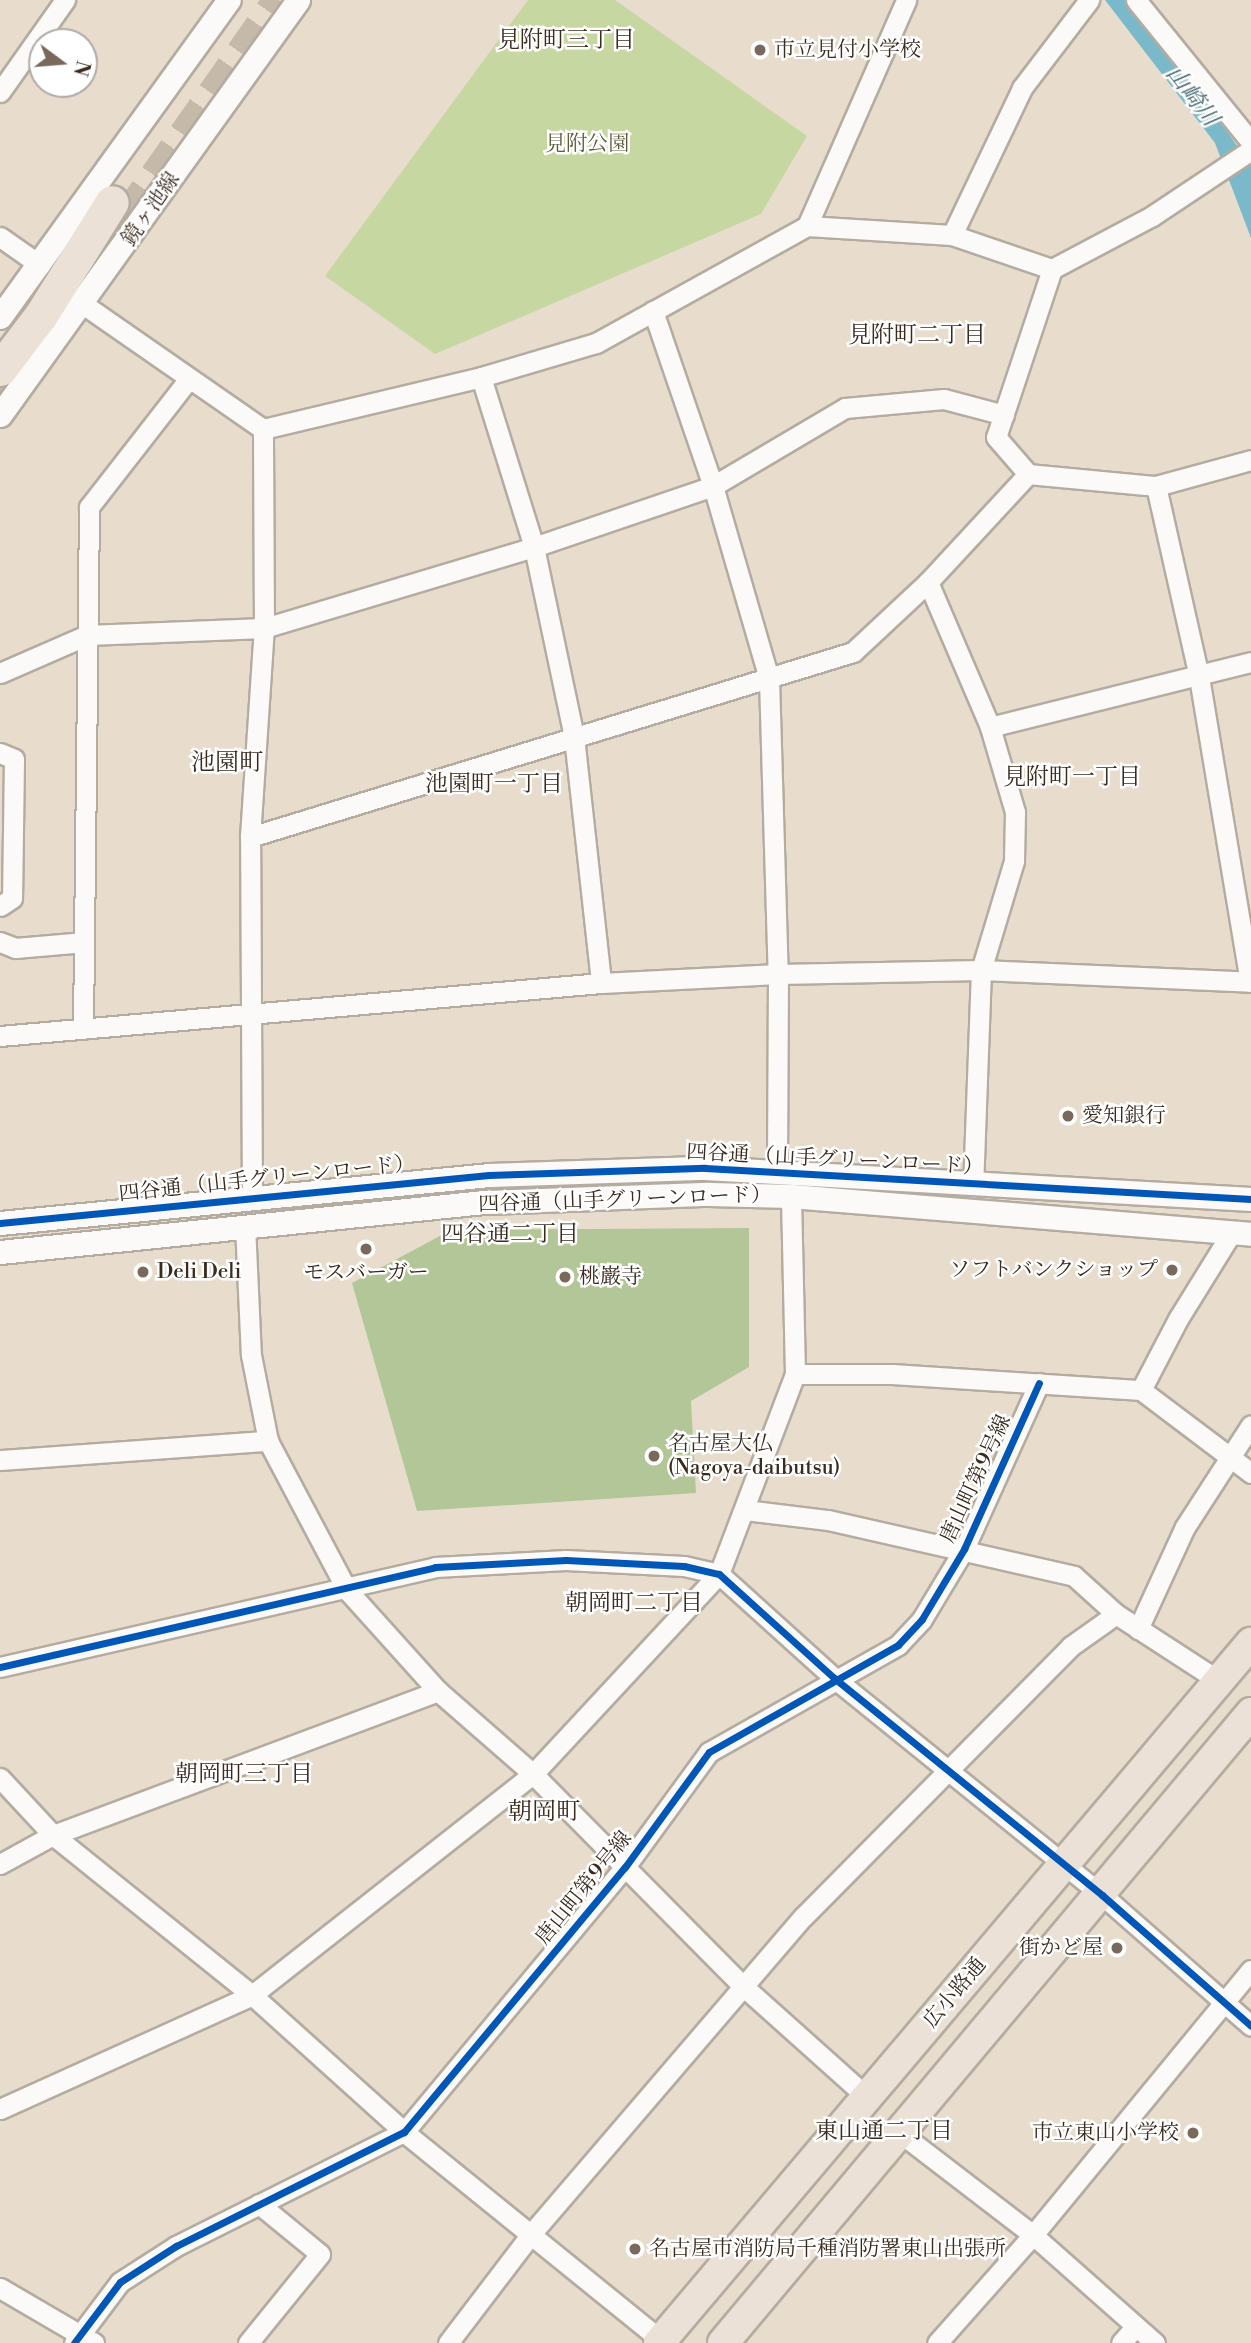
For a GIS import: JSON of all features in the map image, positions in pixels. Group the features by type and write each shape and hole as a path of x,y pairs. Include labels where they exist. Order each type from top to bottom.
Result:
{"highway":[{"path":"0,346 112,202 41,315 0,369"}],"main road":[{"name":"広小路通","path":"660,2341 1251,1643"},
{"path":"723,2343 1251,1713"}],"street":[{"path":"0,92 65,0"},
{"path":"0,317 229,0"},
{"name":"鏡ヶ池線","path":"0,415 83,304 298,0"},
{"path":"807,226 906,0"},
{"path":"952,235 1022,88 1090,0"},
{"path":"1136,0 1251,142"},
{"path":"1251,150 1152,216 1052,270 996,437 1028,474 1157,486 1251,460"},
{"path":"83,304 188,380 263,429 481,377 596,343 807,226 952,235 1052,270"},
{"path":"0,237 40,264"},
{"path":"653,311 713,486 769,679 778,974 778,1170"},
{"path":"481,377 534,547 574,737 601,984"},
{"path":"83,1029 89,507 188,380"},
{"path":"0,673 87,635 264,628 534,547 713,486 845,408 944,399 1004,415"},
{"path":"251,1198 250,836 264,628 263,429"},
{"path":"250,836 853,652 928,582 1028,474"},
{"path":"0,1036 601,984 778,974 981,970 1251,982 1199,677 1157,486"},
{"path":"928,582 990,727 1016,812 1014,861 981,970 973,1185"},
{"path":"990,727 1251,662"},
{"path":"0,753 13,759 13,773 12,898 0,906"},
{"path":"0,942 16,948 84,942"},
{"name":"四谷通 （山手グリーンロード）","path":"0,1223 489,1175 778,1170 973,1185 1251,1199"},
{"path":"0,2109 252,1995 533,1774 719,1574 795,1374 792,1196"},
{"name":"四谷通（山手グリーンロード）","path":"0,1252 487,1202 792,1196 1242,1233"},
{"path":"245,1225 251,1355 268,1441 347,1590 438,1690 533,1774 744,1987 867,2097"},
{"path":"1142,1390 1178,1319 1242,1233"},
{"path":"795,1374 892,1374 1142,1390 1251,1473"},
{"name":"唐山町第9号線","path":"82,2341 120,2282 176,2246 404,2132 625,1867 709,1752 834,1678 898,1644 922,1619 964,1549 1039,1383"},
{"path":"1138,1629 1185,1527 1232,1459 1251,1425"},
{"path":"0,1460 268,1441"},
{"path":"745,1510 828,1520 1074,1576 1116,1614 1219,1681"},
{"path":"0,1667 347,1590 435,1567 566,1560 684,1566 719,1574 834,1678 947,1767 1101,1895 1251,2026"},
{"path":"448,2343 531,2234 804,1916 947,1767 1071,1646 1116,1614"},
{"path":"0,1864 53,1835 438,1690"},
{"path":"0,1778 53,1835 252,1995 404,2132 660,2341"},
{"path":"937,2343 1033,2235 1251,1970"},
{"path":"899,2132 1033,2235 1155,2343"},
{"path":"248,2343 320,2254 259,2204"},
{"path":"0,2288 82,2341"},
{"path":"1121,2343 1135,2327"}],"green space":[{"name":"見附公園","path":"528,0 615,0 807,136 761,214 435,354 325,276"},
{"path":"749,1228 749,1367 691,1401 696,1493 417,1511 352,1283 451,1230"}],"water":[{"name":"山崎川","path":"1105,0 1127,0 1215,113 1251,167 1251,238 1215,143"}],"tunnel":[{"path":"70,299 279,0"},
{"path":"0,391 33,348"}],"cycle path":[{"path":"0,1223 489,1175 705,1168 1251,1199"},
{"path":"74,2343 120,2282 176,2246 404,2132 625,1867 709,1752 898,1645 922,1619 964,1549 1039,1383"},
{"path":"0,1667 435,1567 566,1560 684,1566 719,1574 834,1678 1102,1895 1251,2026"}],"place":[{"name":"市立見付小学校","path":"760,50"},
{"name":"愛知銀行","path":"1068,1116"},
{"name":"モスバーガー","path":"366,1249"},
{"name":"ソフトバンクショップ","path":"1172,1270"},
{"name":"Deli Deli","path":"143,1272"},
{"name":"桃巌寺","path":"565,1277"},
{"name":"名古屋大仏 (Nagoya-daibutsu)","path":"654,1456"},
{"name":"街かど屋","path":"1117,1948"},
{"name":"市立東山小学校","path":"1193,2133"},
{"name":"名古屋市消防局千種消防署東山出張所","path":"635,2249"}],"district":[{"name":"見附町三丁目","path":"566,40"},
{"name":"見附町二丁目","path":"917,335"},
{"name":"池園町","path":"227,764"},
{"name":"見附町一丁目","path":"1072,777"},
{"name":"池園町一丁目","path":"494,784"},
{"name":"四谷通二丁目","path":"510,1234"},
{"name":"朝岡町二丁目","path":"634,1603"},
{"name":"朝岡町三丁目","path":"244,1774"},
{"name":"朝岡町","path":"544,1813"},
{"name":"東山通二丁目","path":"884,2131"}]}
